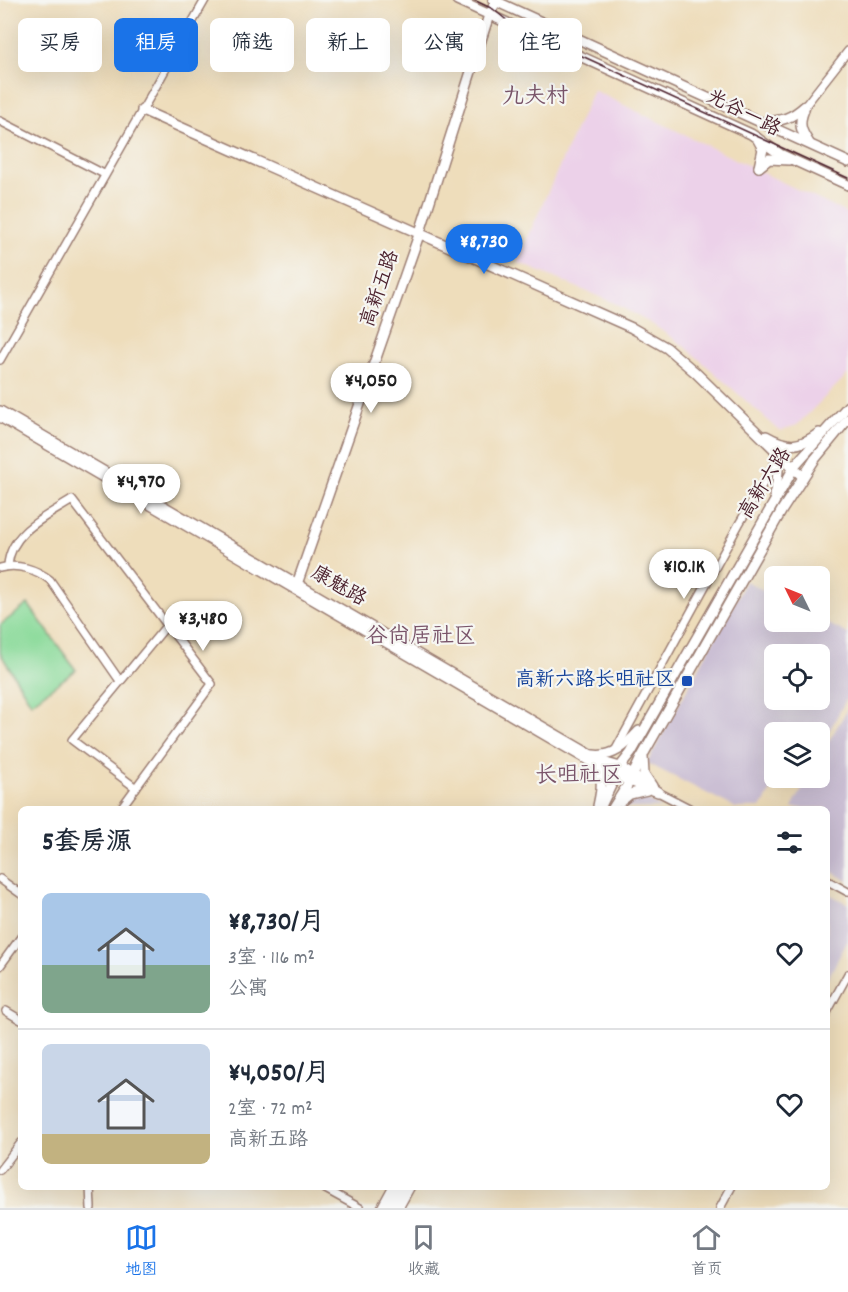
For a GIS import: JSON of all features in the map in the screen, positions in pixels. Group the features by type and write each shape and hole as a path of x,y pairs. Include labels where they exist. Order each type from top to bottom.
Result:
{"highway":[{"path":"392,1208 402,1190"}],"main road":[{"name":"光谷一路","path":"457,0 752,134 795,161 848,185"},
{"name":"光谷一路","path":"496,1 546,26 848,162"},
{"name":"高新五路","path":"296,586 421,231 489,15 496,1"},
{"path":"762,122 780,121 793,116 805,106"},
{"path":"805,106 799,122 802,133 810,145"},
{"path":"143,108 588,303 651,335 669,345 698,370 805,475"},
{"path":"752,134 759,140 763,149 759,167 769,159 795,161"},
{"name":"高新六路","path":"600,806 795,466 848,406"},
{"name":"康魅路","path":"0,411 589,757 603,762 658,792"},
{"name":"康魅路","path":"0,417 296,586"},
{"name":"高新六路","path":"615,806 782,510 805,475 848,419"},
{"path":"767,439 792,446 814,437 833,423"},
{"path":"767,439 775,450 777,460 777,486 768,511"},
{"path":"589,757 604,757 615,752 649,721"},
{"path":"644,753 642,764 644,774 658,792"},
{"path":"589,757 597,768 602,784 599,806"},
{"path":"616,806 625,797 637,791 645,789 658,792"},
{"path":"382,1208 392,1190"},
{"path":"398,1208 408,1190"}],"street":[{"path":"0,360 205,0"},
{"path":"805,106 848,51"},
{"path":"0,121 104,174"},
{"path":"615,752 739,524 777,460"},
{"path":"8,565 9,553 21,534 72,500 212,684 122,806"},
{"path":"0,568 8,565 40,572 50,580 120,681"},
{"path":"136,788 72,740 167,625"},
{"name":"康魅路","path":"658,792 686,806"},
{"path":"0,879 18,892"},
{"path":"830,882 848,892"},
{"path":"0,966 18,942"},
{"path":"830,1007 848,974"},
{"path":"6,1011 18,1018"},
{"path":"0,1170 18,1147"},
{"path":"90,1190 91,1208"},
{"path":"327,1190 360,1208"},
{"path":"720,1208 730,1190"}],"shaded area":[{"path":"593,90 848,214 848,374 797,425 780,431 683,345 652,324 614,303 517,262"},
{"path":"746,581 764,591 764,632 830,632 830,625 848,634 848,696 830,730 830,722 764,722 764,788 773,788 762,806 732,806 647,763"},
{"path":"848,708 848,881 830,871 830,806 793,806 803,788 830,788 830,739"},
{"path":"642,799 658,806 626,806"},
{"path":"830,895 848,904 848,940 830,974"}],"green space":[{"path":"28,604 76,670 31,703 0,653 0,625"}],"tram line":[{"path":"474,0 493,9 510,23 848,178"}],"place":[{"name":"高新六路长咀社区","path":"687,681"}],"district":[{"name":"九夫村","path":"535,97"},
{"name":"谷尚居社区","path":"421,637"},
{"name":"长咀社区","path":"579,776"}]}
